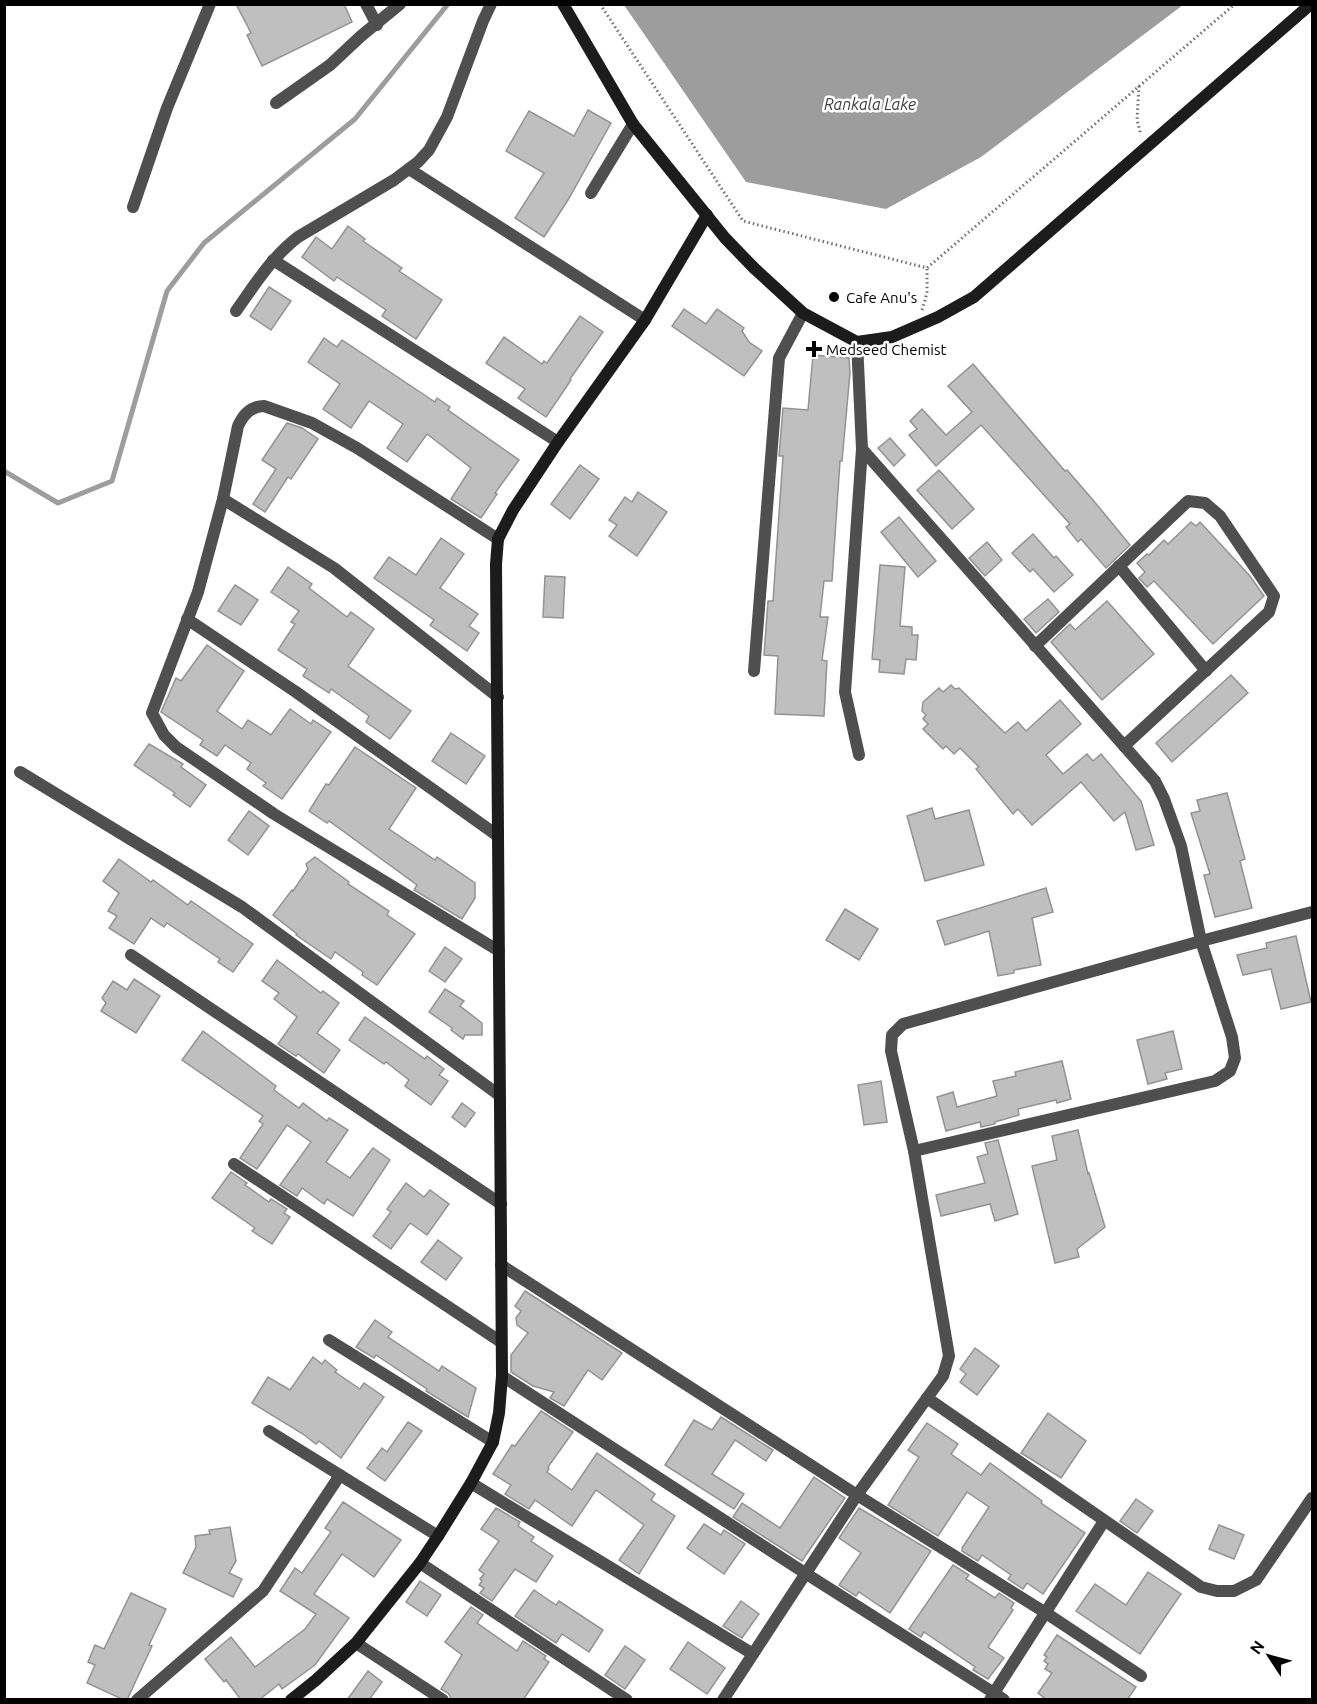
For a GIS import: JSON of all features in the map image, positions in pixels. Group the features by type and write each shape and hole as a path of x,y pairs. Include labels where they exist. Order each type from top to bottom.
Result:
{"street":[{"path":"133,207 167,108 210,4"},
{"path":"366,4 376,25"},
{"path":"276,103 330,65 400,4"},
{"path":"236,311 285,247 418,162 437,138 491,4"},
{"path":"563,4 633,124 725,237 754,268 803,313 857,342 892,337 938,317 974,297 1311,4"},
{"path":"591,193 633,124"},
{"path":"409,169 645,320"},
{"path":"291,1700 356,1642 420,1563 471,1483 493,1442 499,1413 502,1376 496,564 498,539 513,510 558,442 645,320 707,215"},
{"path":"273,260 558,442"},
{"path":"754,671 779,358 803,313"},
{"path":"857,342 862,450 844,692 859,755"},
{"path":"498,539 357,448 312,423 264,406 257,406 242,417 238,426 223,499 198,592 152,713 164,735 176,747 274,814 499,951"},
{"path":"862,450 1155,781 1181,846 1201,941 1232,1037 1235,1058 1230,1071 1215,1081 914,1152"},
{"path":"223,499 334,568 498,697"},
{"path":"1035,645 1188,501 1205,503 1220,516 1274,596 1269,612 1124,746"},
{"path":"1119,566 1206,670"},
{"path":"187,619 296,692 498,836"},
{"path":"20,772 242,907 499,1095"},
{"path":"723,1700 857,1495 943,1376 949,1356 914,1152 891,1051 892,1035 903,1024 1312,912"},
{"path":"131,955 501,1204"},
{"path":"234,1164 501,1342"},
{"path":"501,1265 857,1495 1047,1612 1141,1676"},
{"path":"329,1340 493,1442"},
{"path":"502,1376 996,1697 1104,1521"},
{"path":"927,1398 1201,1587 1234,1592 1256,1580 1312,1498"},
{"path":"269,1431 438,1536"},
{"path":"137,1700 263,1591 340,1474"},
{"path":"471,1483 753,1654"},
{"path":"420,1563 627,1700"},
{"path":"356,1642 443,1700"}],"path":[{"path":"600,4 743,221 927,268"},
{"path":"918,326 927,293 927,268 1235,4"},
{"path":"1139,86 1137,120 1145,148"}],"water":[{"name":"Rankala Lake","path":"624,5 1183,5 981,157 886,209 746,182"}],"building":[{"path":"236,4 344,4 352,22 262,66 247,35 251,33"},
{"path":"588,110 611,123 568,200 544,237 515,218 544,173 506,151 529,111 574,136"},
{"path":"348,226 365,239 363,241 402,268 399,271 442,300 416,339 382,316 386,310 337,277 334,281 302,257 316,237 332,249"},
{"path":"269,287 291,301 271,330 250,316"},
{"path":"684,309 706,324 717,309 744,328 742,331 749,342 762,351 744,376 672,326"},
{"path":"580,316 603,332 546,417 518,398 525,389 486,363 504,337 542,364 544,361 547,363"},
{"path":"324,338 337,347 342,340 435,402 437,398 450,407 448,410 519,460 495,493 497,494 481,518 451,499 471,468 427,434 407,462 387,448 403,424 369,401 351,428 323,409 340,384 308,362"},
{"path":"813,355 849,358 850,373 842,461 840,461 832,581 824,581 820,617 828,617 822,660 827,661 824,716 775,714 778,656 764,655 768,601 773,601 783,456 779,456 783,408 808,410"},
{"path":"973,364 1130,545 1106,568 1081,539 1078,542 1066,527 1070,524 981,425 936,466 909,435 917,429 910,421 922,409 946,435 972,412 948,386"},
{"path":"287,423 302,428 318,439 291,479 288,477 265,512 253,504 276,469 262,460"},
{"path":"890,438 905,455 894,466 878,448"},
{"path":"580,465 599,479 570,519 551,504"},
{"path":"939,470 974,509 952,529 917,490"},
{"path":"638,492 667,512 637,556 609,536 617,525 609,520 625,497 632,502"},
{"path":"899,517 936,561 918,577 881,532"},
{"path":"1191,522 1196,526 1200,522 1250,576 1264,596 1213,644 1154,581 1147,587 1139,578 1145,572 1137,563 1164,540 1168,544"},
{"path":"1033,534 1073,575 1054,592 1033,569 1030,572 1012,553"},
{"path":"441,538 464,554 440,588 478,614 469,626 479,633 467,651 430,625 434,620 374,578 389,557 416,575"},
{"path":"987,542 1002,560 985,576 969,558"},
{"path":"880,565 905,567 900,626 912,627 912,635 918,635 916,660 906,659 904,674 879,672 880,660 872,659"},
{"path":"288,567 312,584 309,588 347,617 351,612 374,629 348,666 411,711 390,739 366,722 369,716 331,689 329,693 303,676 307,669 278,650 295,624 291,622 299,611 271,592"},
{"path":"545,576 565,577 563,618 543,617"},
{"path":"235,585 258,600 241,625 218,611"},
{"path":"1048,599 1059,612 1036,633 1024,619"},
{"path":"1107,601 1154,654 1102,700 1051,642 1070,624 1075,630"},
{"path":"207,645 244,671 217,711 242,729 248,720 271,735 290,709 311,724 313,720 331,732 282,799 263,786 266,783 247,769 251,763 225,745 217,756 200,745 203,740 161,712 176,678 181,681"},
{"path":"1231,675 1248,693 1172,762 1156,743"},
{"path":"951,685 955,689 959,688 1005,733 1018,722 1026,731 1060,700 1081,724 1046,755 1063,774 1087,754 1093,761 1101,754 1141,801 1154,845 1136,850 1125,812 1114,821 1081,782 1032,825 1018,809 1013,814 976,769 979,767 960,748 954,754 946,746 943,749 923,729 928,724 923,719 926,715 922,711 923,702 939,688 943,692"},
{"path":"451,733 485,756 466,784 432,761"},
{"path":"149,744 183,764 181,767 206,785 190,807 173,795 175,793 134,765"},
{"path":"355,747 416,788 389,829 435,860 437,857 475,883 475,898 462,919 414,890 417,885 329,821 327,823 309,811 326,784 329,785"},
{"path":"1227,793 1245,859 1240,861 1252,908 1215,917 1204,875 1210,874 1191,813 1200,811 1197,800"},
{"path":"932,808 935,819 969,810 984,865 925,881 907,816"},
{"path":"249,811 269,826 248,855 228,840"},
{"path":"315,857 349,882 348,884 389,911 387,915 415,934 377,985 335,952 331,959 296,935 273,915 308,869 306,864"},
{"path":"119,859 188,905 191,901 253,944 233,972 218,962 220,959 167,923 164,927 151,918 134,944 109,928 117,916 108,911 119,893 103,881"},
{"path":"1046,888 1053,912 1032,918 1041,965 1014,970 1014,973 998,976 989,931 945,945 937,921"},
{"path":"845,909 878,929 859,960 826,940"},
{"path":"1296,936 1311,1002 1281,1009 1271,969 1243,975 1237,955 1267,948 1266,943"},
{"path":"445,947 462,959 445,982 429,971"},
{"path":"277,960 321,993 323,991 339,1003 317,1033 340,1050 324,1073 298,1054 296,1056 278,1044 297,1017 274,999 279,993 262,981"},
{"path":"134,979 160,996 136,1033 101,1011 106,1003 102,998 113,981 127,990"},
{"path":"445,989 464,1001 460,1006 482,1023 482,1035 465,1035 463,1039 429,1012"},
{"path":"365,1017 425,1059 427,1056 444,1069 439,1075 448,1081 431,1105 405,1086 409,1080 386,1062 384,1064 349,1040"},
{"path":"203,1031 276,1086 274,1090 299,1108 303,1103 327,1121 329,1118 348,1130 326,1162 350,1178 373,1148 390,1160 353,1216 327,1199 324,1204 302,1188 297,1196 280,1185 311,1142 287,1125 257,1169 240,1158 263,1124 259,1121 263,1116 182,1060"},
{"path":"1173,1031 1182,1069 1165,1073 1167,1079 1148,1084 1137,1040"},
{"path":"1062,1061 1071,1099 1018,1109 1019,1115 995,1122 995,1124 981,1127 980,1122 946,1131 937,1097 953,1092 957,1107 997,1096 993,1081 1016,1076 1015,1072"},
{"path":"881,1081 887,1122 864,1125 858,1085"},
{"path":"462,1103 475,1113 465,1127 452,1117"},
{"path":"1078,1130 1088,1174 1105,1227 1077,1249 1079,1257 1055,1263 1032,1166 1057,1160 1052,1136"},
{"path":"998,1140 1018,1214 995,1221 990,1204 941,1216 936,1195 985,1183 977,1157 988,1154 985,1143"},
{"path":"231,1172 269,1202 271,1199 287,1209 284,1213 290,1217 272,1244 252,1231 255,1228 212,1198"},
{"path":"406,1183 424,1197 430,1190 449,1204 427,1235 410,1223 391,1249 373,1236 391,1212 387,1209"},
{"path":"438,1240 462,1258 446,1280 421,1262"},
{"path":"525,1291 622,1353 602,1380 588,1370 564,1406 550,1398 554,1392 533,1386 511,1372 511,1355 528,1333 517,1325 516,1318 521,1311 515,1306"},
{"path":"375,1320 392,1332 388,1337 439,1371 442,1366 476,1388 468,1417 426,1391 427,1389 376,1355 374,1358 356,1347"},
{"path":"975,1348 999,1366 977,1395 960,1382 966,1374 960,1369"},
{"path":"313,1357 322,1364 325,1360 337,1370 335,1372 360,1389 364,1383 384,1397 341,1458 319,1441 316,1444 252,1403 268,1377 290,1390"},
{"path":"541,1411 573,1432 548,1467 547,1472 572,1490 597,1453 655,1494 651,1500 675,1516 639,1574 619,1560 644,1525 596,1490 572,1526 535,1500 529,1509 505,1494 511,1485 493,1474 512,1445 515,1446"},
{"path":"1048,1413 1086,1441 1061,1478 1021,1453"},
{"path":"721,1417 773,1450 766,1461 735,1440 712,1474 744,1494 734,1509 665,1465 694,1420 712,1430"},
{"path":"408,1422 422,1431 385,1481 367,1468 382,1448 387,1452"},
{"path":"927,1423 958,1444 951,1454 981,1475 990,1463 1042,1501 1041,1503 1085,1533 1043,1594 1027,1583 1023,1589 1008,1579 1011,1575 982,1555 978,1561 962,1551 989,1507 967,1492 938,1536 888,1505 919,1457 908,1450"},
{"path":"814,1477 845,1498 802,1561 733,1517 742,1503 780,1528"},
{"path":"1136,1499 1153,1511 1137,1533 1120,1521"},
{"path":"343,1502 401,1540 374,1577 342,1554 314,1594 349,1618 315,1665 282,1689 279,1684 259,1700 241,1700 226,1680 224,1682 205,1659 231,1637 255,1667 305,1629 316,1614 280,1591 295,1568 302,1573 331,1532 325,1528"},
{"path":"496,1508 520,1522 518,1526 534,1537 531,1541 553,1556 536,1582 515,1569 492,1601 480,1593 484,1588 479,1585 482,1581 480,1579 484,1574 479,1570 499,1541 481,1529"},
{"path":"859,1508 931,1551 890,1613 859,1592 856,1596 839,1585 861,1553 839,1538"},
{"path":"704,1524 721,1535 724,1530 745,1544 724,1574 687,1548"},
{"path":"1219,1525 1244,1535 1234,1559 1209,1549"},
{"path":"230,1527 236,1561 229,1573 242,1579 233,1597 183,1573 196,1547 195,1536 210,1534 209,1530"},
{"path":"953,1565 969,1575 966,1579 995,1598 999,1593 1014,1603 1011,1608 1013,1610 988,1647 1004,1658 988,1679 973,1670 975,1667 924,1632 921,1637 909,1629"},
{"path":"1148,1572 1181,1594 1140,1654 1076,1611 1095,1584 1126,1605"},
{"path":"420,1581 441,1595 427,1616 406,1602"},
{"path":"534,1590 556,1605 559,1601 603,1630 589,1652 562,1634 556,1643 515,1616"},
{"path":"131,1593 166,1609 149,1645 152,1646 127,1700 124,1700 87,1683 95,1665 88,1662 95,1645 104,1649"},
{"path":"741,1601 759,1614 742,1638 723,1626"},
{"path":"471,1607 483,1615 477,1623 517,1651 523,1641 546,1656 544,1659 549,1662 523,1700 452,1700 448,1693 441,1689 462,1655 445,1642"},
{"path":"1057,1635 1136,1687 1127,1700 1047,1700 1038,1693 1052,1673 1045,1669 1048,1664 1044,1661 1047,1657 1044,1655"},
{"path":"688,1642 725,1668 707,1694 670,1669"},
{"path":"625,1646 645,1660 625,1689 605,1675"},
{"path":"368,1671 382,1682 369,1700 347,1700"}],"waterway":[{"path":"4,471 58,503 112,481 167,291 204,243 355,119 448,4"}],"place":[{"name":"Cafe Anu's","path":"834,297"},
{"name":"Medseed Chemist","path":"814,349"}]}
